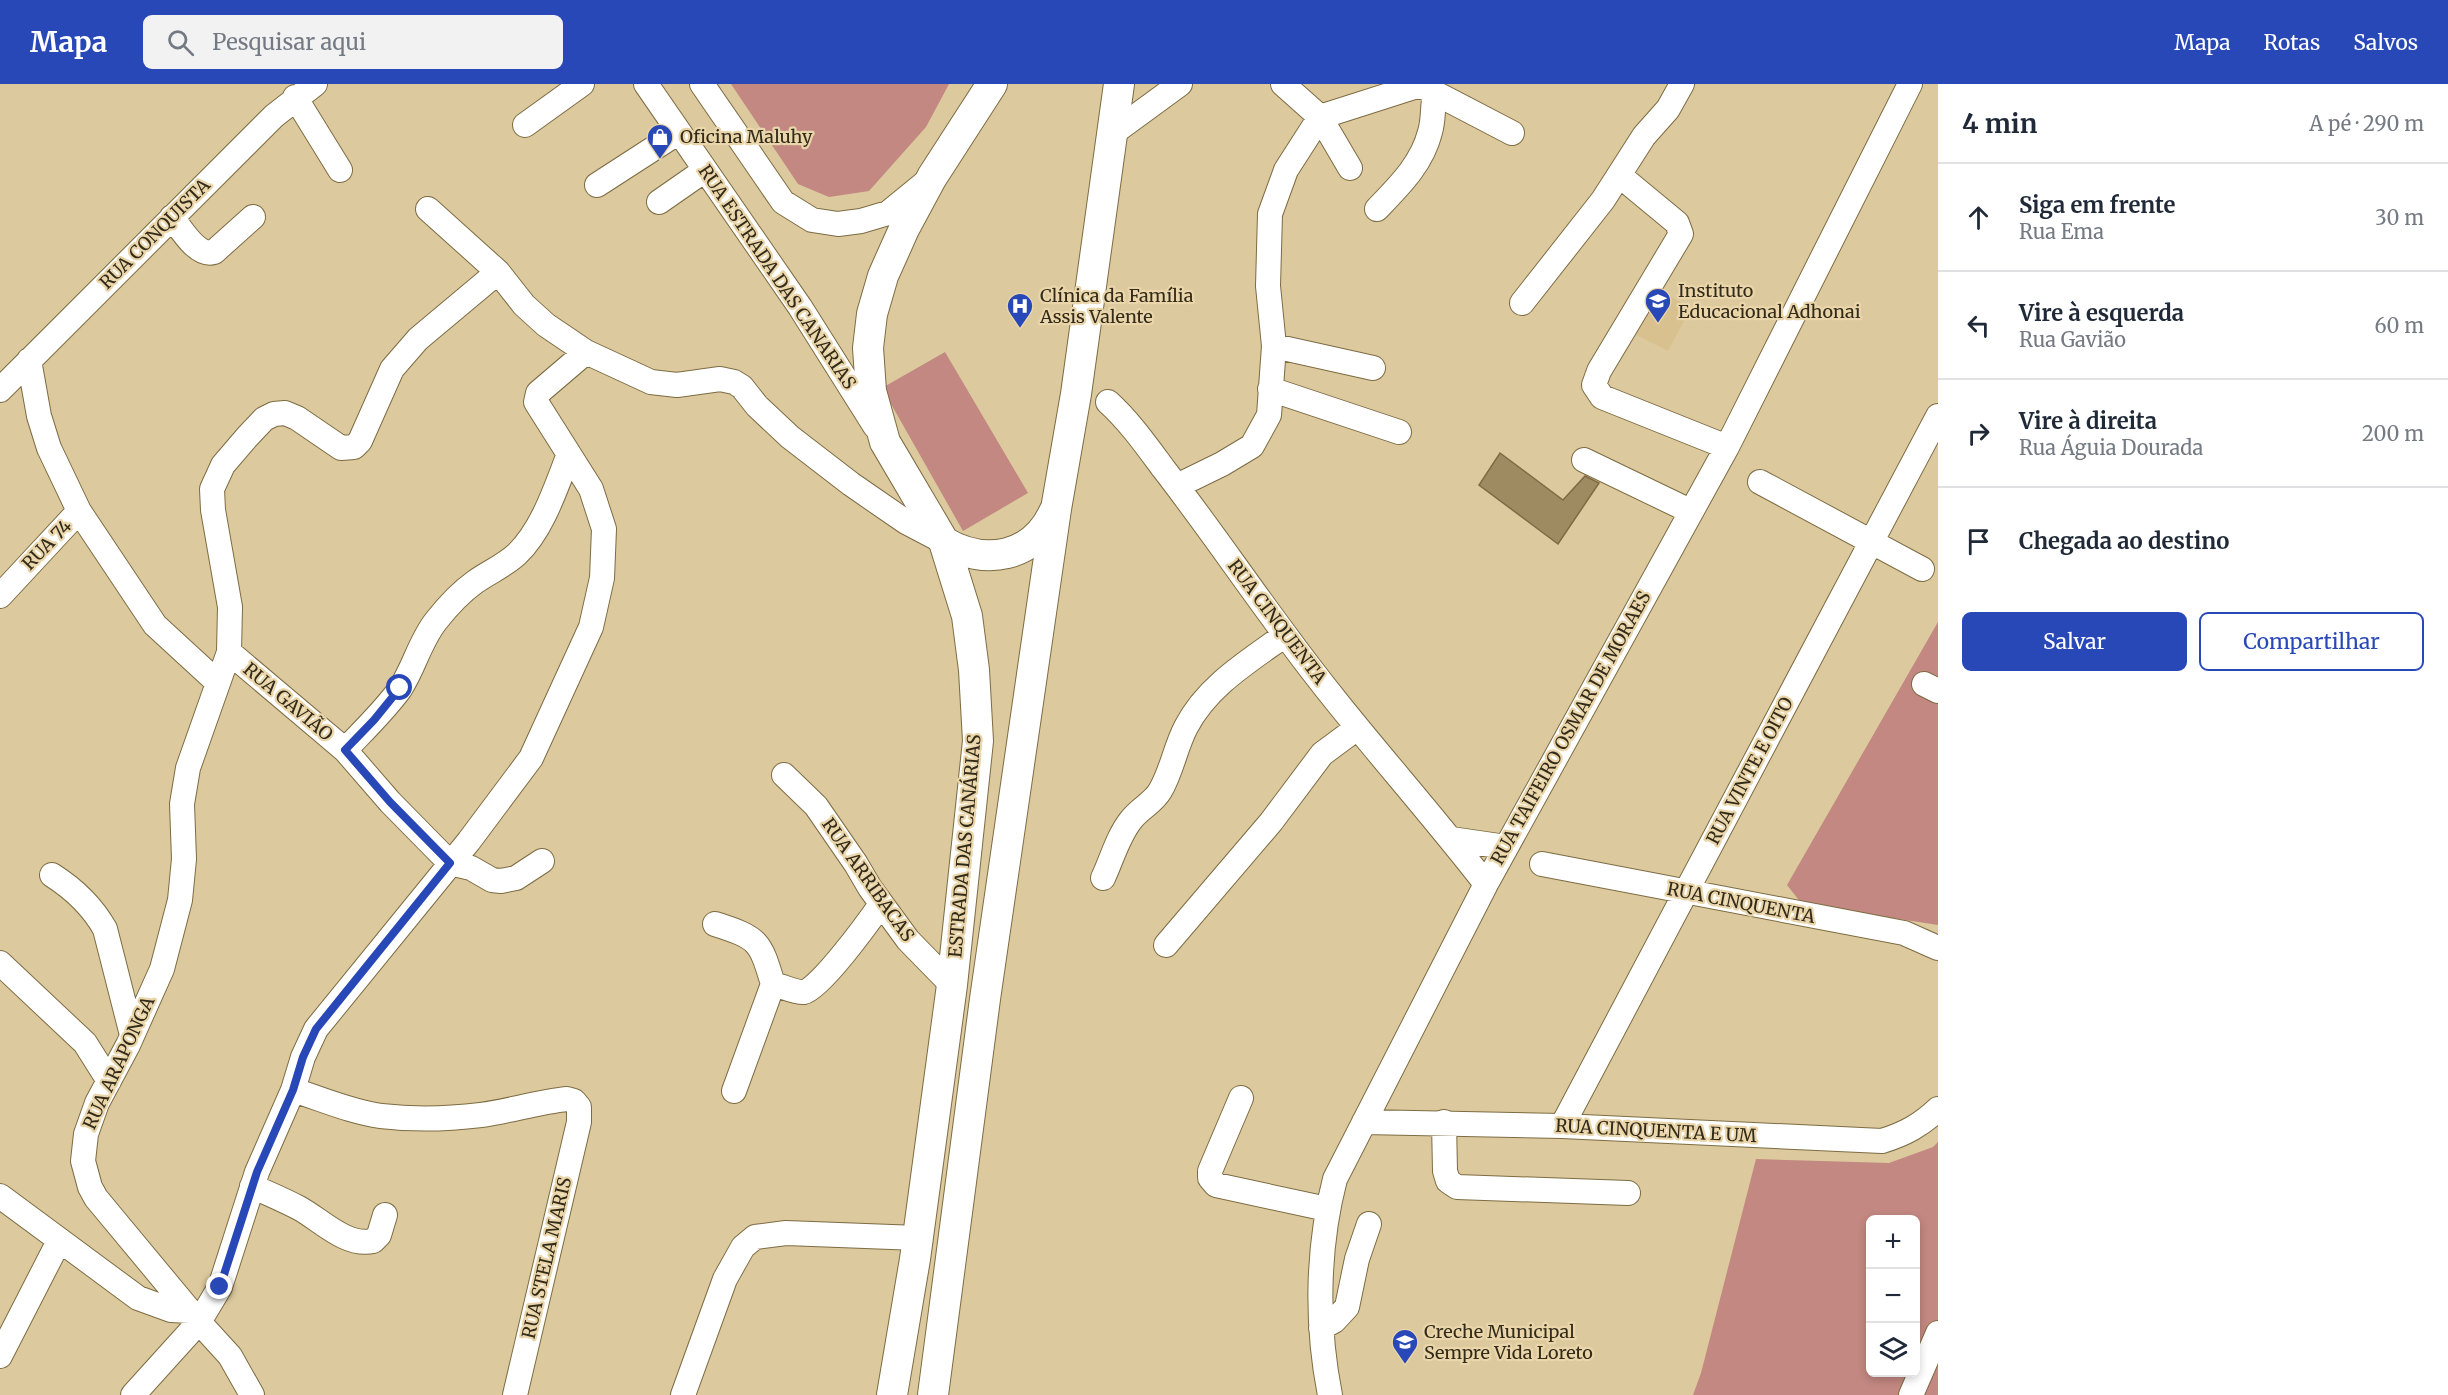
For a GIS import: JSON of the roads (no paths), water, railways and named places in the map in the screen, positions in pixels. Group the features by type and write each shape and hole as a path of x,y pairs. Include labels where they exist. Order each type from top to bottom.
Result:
{"main road":[{"path":"1100,84 1111,105 1113,128"},
{"name":"ESTRADA DAS CANÁRIAS","path":"933,1395 985,999 1056,509 1076,394 1119,84"},
{"name":"ESTRADA DAS CANÁRIAS","path":"892,1395 917,1249 952,985 978,741 968,616 944,542 885,442 872,391 868,348 872,314 887,266 932,177 990,87"},
{"path":"944,542 974,555 1008,554 1037,537 1048,525 1056,509"},
{"path":"917,1249 952,1261"}],"street":[{"path":"525,125 582,84"},
{"name":"RUA ESTRADA DAS CANARIAS","path":"646,84 800,307 885,442"},
{"path":"702,84 783,202 812,220 838,224 861,221 888,213 932,177"},
{"path":"1113,128 1180,84"},
{"path":"1283,84 1320,117 1350,168"},
{"path":"1522,303 1603,200 1644,136 1668,109 1682,84"},
{"name":"RUA TAIFEIRO OSMAR DE MORAES","path":"1330,1395 1322,1328 1321,1278 1327,1209 1335,1179 1486,884 1727,447 1910,84"},
{"path":"1377,210 1407,178 1431,130 1426,88"},
{"path":"1178,486 1252,446 1269,416 1274,346 1268,286 1270,214 1286,170 1320,117 1426,88 1512,133"},
{"path":"305,91 340,170"},
{"name":"RUA CONQUISTA","path":"4,375 29,360 172,218 305,91"},
{"path":"597,185 679,132"},
{"path":"659,202 705,170"},
{"path":"1618,175 1677,224 1681,234 1599,371 1594,385 1596,391 1602,397 1727,447"},
{"path":"428,209 498,272 524,305 546,325 586,352 651,382 677,385 720,379 734,382 742,387 790,437 834,471 906,522 944,542"},
{"path":"172,218 199,249 209,253 214,252 253,217"},
{"path":"230,652 230,607 213,510 212,489 223,465 264,419 274,414 285,413 297,418 341,448 354,447 360,441 392,369 418,339 498,272"},
{"path":"1274,346 1373,368"},
{"path":"132,1395 220,1287 252,1186 316,1029 450,863 470,842 531,758 591,627 602,578 604,530 591,489 535,397 586,352"},
{"path":"29,360 39,416 49,448 74,501 154,624 217,682"},
{"path":"1270,389 1399,432"},
{"name":"RUA CINQUENTA","path":"1108,402 1130,424 1178,486 1285,635 1357,728 1486,884"},
{"name":"RUA VINTE E OITO","path":"1562,1126 1938,417"},
{"path":"345,750 400,688 424,638 436,621 475,582 501,567 518,553 536,528 554,493 569,454"},
{"path":"1584,460 1690,511"},
{"path":"1760,482 1872,540 1922,569"},
{"name":"RUA 74","path":"0,596 74,501"},
{"path":"1103,878 1127,825 1162,787 1193,714 1208,695 1227,678 1285,635"},
{"name":"RUA ARAPONGA","path":"230,652 217,682 188,768 183,804 184,859 180,900 162,969 86,1134 83,1161 90,1187 96,1198 194,1317 230,1356 252,1395"},
{"name":"RUA GAVIÃO","path":"230,652 345,750 390,802 450,863 471,868 492,880 501,881 516,878 542,861"},
{"path":"1166,945 1260,837 1322,754 1357,728"},
{"name":"RUA ARRIBACAS","path":"784,776 816,806 881,904 908,940 952,985"},
{"path":"1451,839 1506,847"},
{"name":"RUA CINQUENTA","path":"1542,864 1904,933 1938,948"},
{"path":"52,875 76,893 96,914 105,929 132,1035"},
{"path":"773,984 800,992 810,990 826,974 881,904"},
{"path":"715,924 747,934 756,942 764,954 773,984 734,1091"},
{"path":"0,963 85,1043 109,1081"},
{"name":"RUA STELA MARIS","path":"293,1090 379,1116 452,1118 567,1099 574,1101 579,1107 579,1122 515,1395"},
{"path":"1241,1098 1210,1171 1210,1178 1216,1185 1327,1209"},
{"name":"RUA CINQUENTA E UM","path":"1364,1122 1562,1126 1882,1141 1904,1135 1922,1124 1938,1109"},
{"path":"1444,1122 1445,1171 1448,1181 1457,1187 1628,1193"},
{"path":"252,1186 298,1208 341,1235 358,1242 373,1241 379,1234 385,1215"},
{"path":"0,1196 138,1298 194,1317"},
{"path":"1322,1328 1334,1321 1347,1307 1357,1259 1369,1224"},
{"path":"683,1395 725,1279 743,1247 755,1237 786,1233 917,1249"},
{"path":"0,1356 59,1241"},
{"path":"1912,1392 1938,1334"},
{"path":"1912,1392 1938,1375"}],"place":[{"name":"Oficina Maluhy","path":"660,160"},
{"name":"Instituto Educacional Adhonai","path":"1658,324"},
{"name":"Clínica da Família Assis Valente","path":"1020,329"},
{"name":"Creche Municipal Sempre Vida Loreto","path":"1405,1365"}]}
